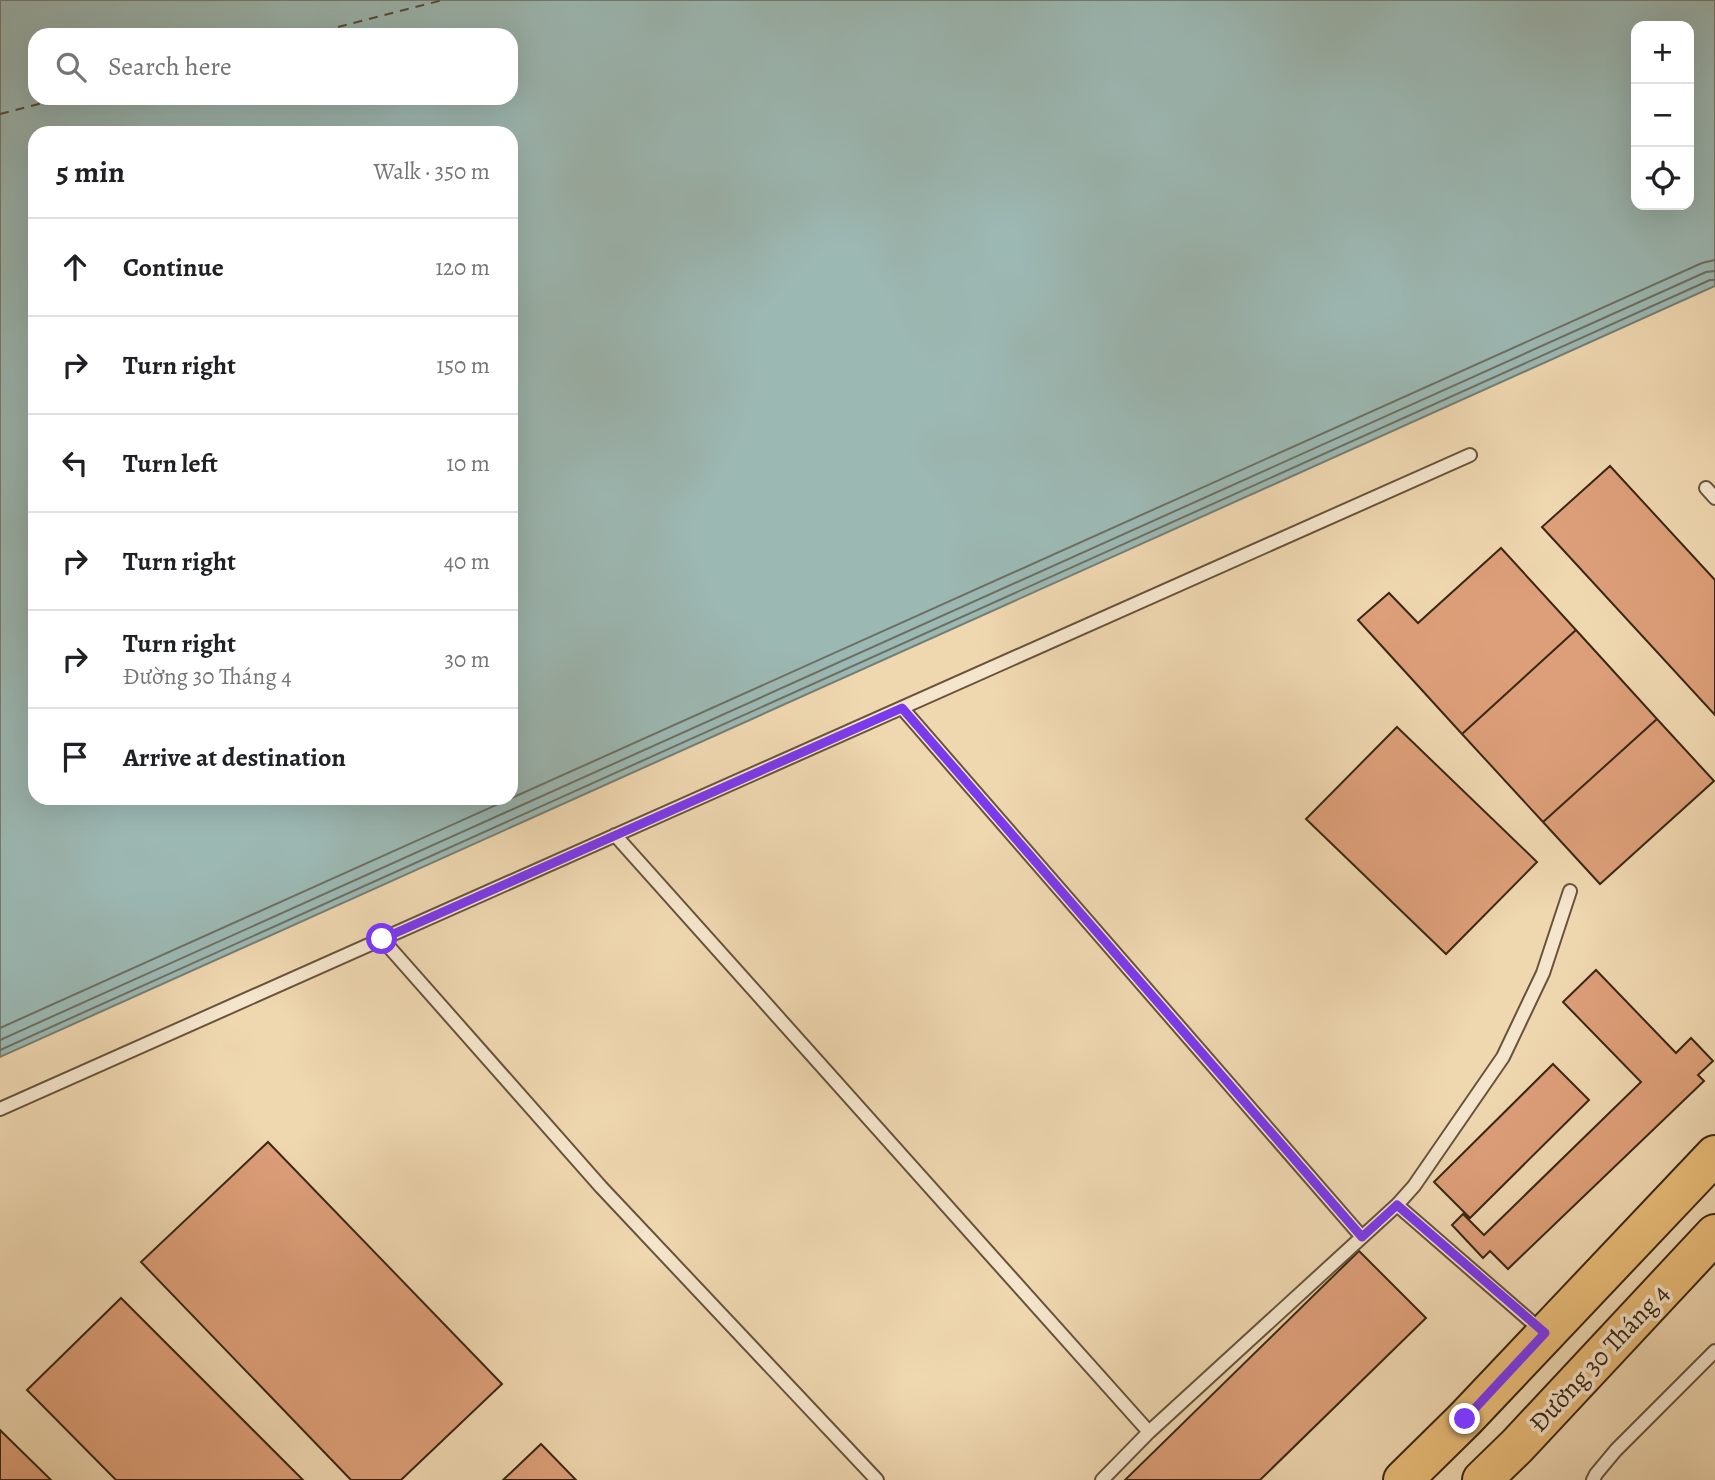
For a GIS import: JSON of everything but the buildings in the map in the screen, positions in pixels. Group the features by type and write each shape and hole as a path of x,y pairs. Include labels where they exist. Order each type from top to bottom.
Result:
{"main road":[{"path":"1403,1480 1465,1419 1715,1154"},
{"name":"Đường 30 Tháng 4","path":"1482,1480 1715,1234"},
{"path":"1545,1333 1587,1370"}],"lane":[{"path":"0,1109 1470,455"},
{"path":"1706,488 1715,498"},
{"path":"902,708 1362,1237"},
{"path":"615,835 1149,1432"},
{"path":"1102,1480 1149,1432 1397,1205 1414,1186 1503,1057 1543,973 1570,891"},
{"path":"382,939 601,1187 877,1480"},
{"path":"1397,1205 1545,1333"},
{"path":"1593,1480 1616,1450 1715,1351"}],"water":[{"path":"0,0 1715,0 1715,286 0,1057"}],"ferry route":[{"path":"334,28 443,0"},
{"path":"0,114 35,105"}],"route":[{"path":"382,939 902,708 1362,1237 1397,1205 1545,1333 1465,1419"}]}
